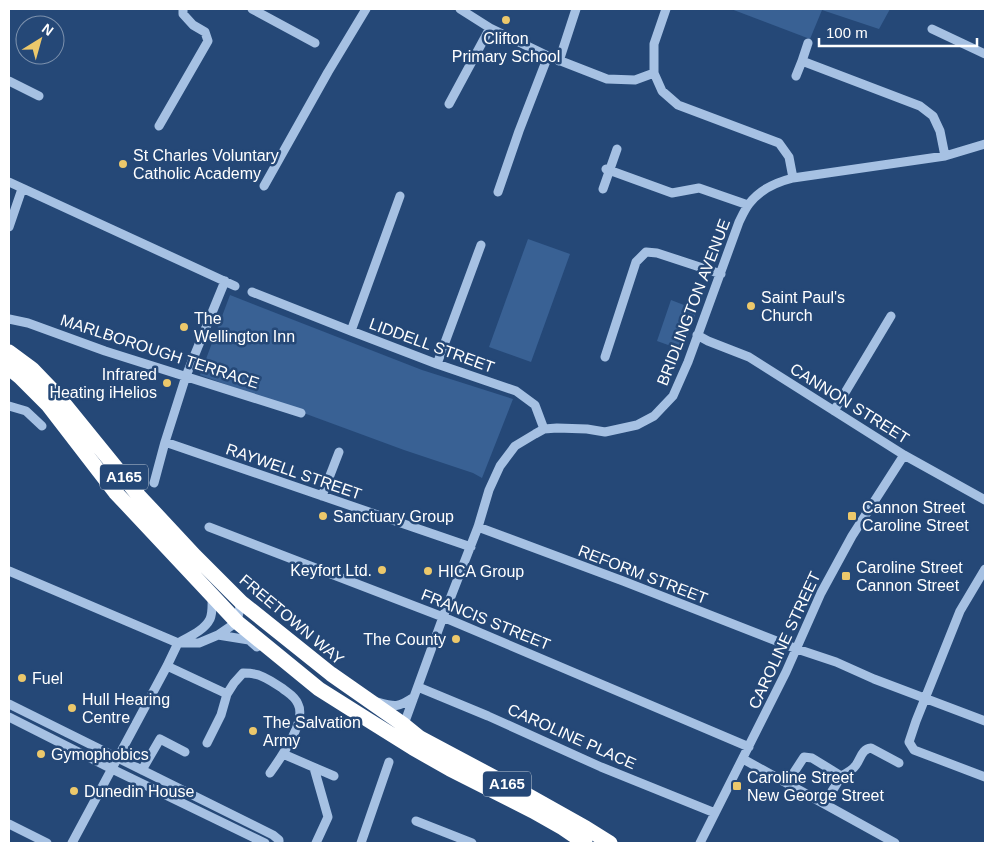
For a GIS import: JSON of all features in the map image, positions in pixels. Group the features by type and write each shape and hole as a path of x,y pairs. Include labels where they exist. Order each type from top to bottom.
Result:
{"highway":[{"name":"FREETOWN WAY","path":"9,352 32,369 57,395 139,496 242,602 331,674 420,738 518,790 610,843"},
{"name":"A165","path":"9,368 48,405 115,492 237,622 319,689 355,712 398,739 533,811 585,843"},
{"path":"9,378 34,391"}],"street":[{"path":"159,126 208,41 205,32 193,25 183,14 183,9"},
{"path":"252,9 315,42"},
{"path":"264,186 366,9"},
{"path":"460,9 490,28 548,56 607,78 635,80 654,73"},
{"path":"559,60 576,9"},
{"path":"666,9 654,44 654,73 662,91 678,106 779,143 790,157 794,178"},
{"path":"450,104 490,28"},
{"path":"932,29 985,54"},
{"path":"796,76 808,43"},
{"path":"498,192 548,56"},
{"path":"802,62 920,106 933,116 940,131 945,156"},
{"path":"9,81 39,96"},
{"name":"BRIDLINGTON AVENUE","path":"398,739 471,547 489,490 500,466 515,446 544,429 587,429 605,432 637,425 654,416 673,396 688,362 739,222 748,205 758,194 782,181 794,178 945,156 985,144"},
{"path":"603,189 608,170 617,149"},
{"path":"608,170 672,193 699,188 748,205"},
{"path":"9,182 235,286"},
{"path":"9,227 22,189"},
{"path":"351,332 400,196"},
{"path":"437,364 481,245"},
{"path":"605,357 636,262 646,252 657,253 721,274"},
{"path":"154,483 186,376 225,281"},
{"name":"LIDDELL STREET","path":"252,292 351,332 516,391 535,405 544,429"},
{"path":"834,411 891,316"},
{"name":"MARLBOROUGH TERRACE","path":"9,319 28,323 105,351 301,413"},
{"name":"CANNON STREET","path":"697,335 749,357 904,455 985,500"},
{"path":"9,406 26,411 42,426"},
{"name":"RAYWELL STREET","path":"165,442 471,547"},
{"path":"322,496 339,452"},
{"name":"CAROLINE STREET","path":"700,843 797,649 821,593 848,544 904,455"},
{"name":"FRANCIS STREET","path":"209,527 443,617 749,747"},
{"name":"REFORM STREET","path":"478,527 797,649 836,662 874,680 985,721"},
{"path":"985,569 960,611 909,742 914,750 985,777"},
{"path":"10,575 178,643 199,643 218,635 237,622 242,602"},
{"path":"72,843 178,643 200,630 210,620 212,594"},
{"path":"218,635 249,640 293,676 336,707 355,712"},
{"path":"167,666 227,694"},
{"path":"207,743 221,715 227,694 234,683 243,673 256,674 276,684 293,696 299,705 300,716 294,732 283,754 270,773"},
{"name":"CAROLINE PLACE","path":"418,687 488,716 600,767 716,813"},
{"path":"365,698 393,706 405,703 414,697"},
{"path":"9,704 273,834 279,840 279,843"},
{"path":"9,717 265,843"},
{"path":"142,770 160,739 184,752"},
{"path":"824,804 839,777 852,770 868,748 899,762"},
{"path":"283,754 334,776"},
{"path":"787,783 804,757 812,758 838,774 839,777"},
{"path":"743,759 895,843"},
{"path":"361,843 389,762"},
{"path":"314,768 328,817 316,843"},
{"path":"416,821 472,843"},
{"path":"9,824 47,843"}],"shaded area":[{"path":"731,9 890,9 879,29 822,10 810,39"},
{"path":"528,239 570,254 531,362 489,347"},
{"path":"230,295 422,370 513,399 482,478 473,473 404,450 200,375"},
{"path":"671,300 697,310 682,350 657,341"}],"place":[{"name":"Clifton Primary School","path":"506,20"},
{"name":"St Charles Voluntary Catholic Academy","path":"123,164"},
{"name":"Saint Paul's Church","path":"751,306"},
{"name":"The Wellington Inn","path":"184,327"},
{"name":"Infrared Heating iHelios","path":"167,383"},
{"name":"Sanctuary Group","path":"323,516"},
{"name":"Cannon Street Caroline Street","path":"852,516"},
{"name":"Keyfort Ltd.","path":"382,570"},
{"name":"HICA Group","path":"428,571"},
{"name":"Caroline Street Cannon Street","path":"846,576"},
{"name":"The County","path":"456,639"},
{"name":"Fuel","path":"22,678"},
{"name":"Hull Hearing Centre","path":"72,708"},
{"name":"The Salvation Army","path":"253,731"},
{"name":"Gymophobics","path":"41,754"},
{"name":"Caroline Street New George Street","path":"737,786"},
{"name":"Dunedin House","path":"74,791"}]}
